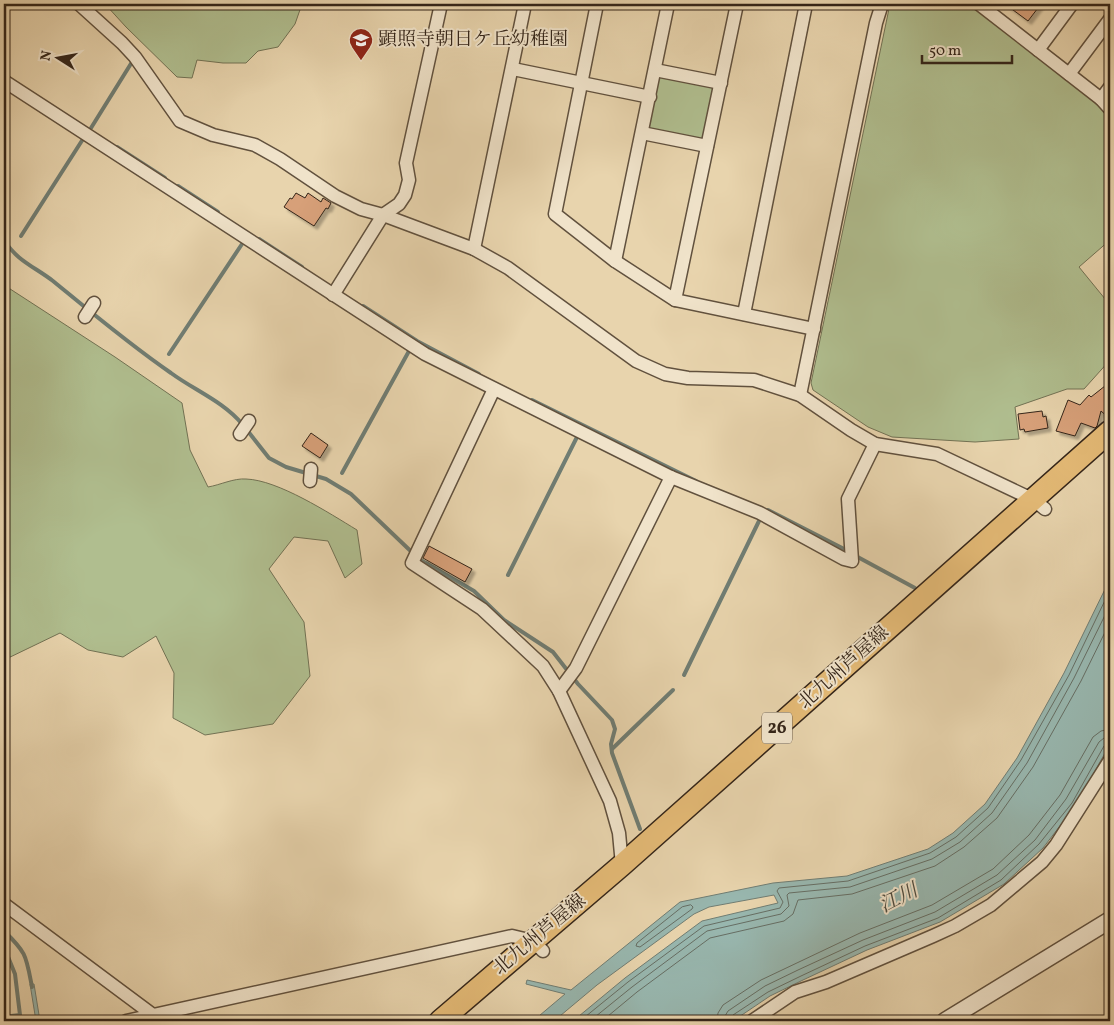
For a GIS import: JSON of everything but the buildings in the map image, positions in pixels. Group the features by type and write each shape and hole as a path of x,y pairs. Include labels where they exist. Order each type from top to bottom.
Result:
{"main road":[{"name":"北九州芦屋線","path":"440,1021 538,946 1039,504 1110,430"},
{"name":"北九州芦屋線","path":"460,1021 622,865 1039,504 1110,449"}],"street":[{"path":"79,4 122,43 135,58 180,121 212,135 255,145 280,159 335,196 360,209 383,215 474,249 508,268 636,361 665,374 688,378 754,380 800,395 875,444 937,454 1039,504"},
{"path":"333,295 383,215 399,204 405,195 409,180 406,163 442,4"},
{"path":"474,249 513,70 525,4"},
{"path":"597,4 555,214 615,261 675,300 814,330"},
{"path":"615,261 668,4"},
{"path":"675,300 737,4"},
{"path":"744,314 806,4"},
{"path":"800,395 876,24 882,4"},
{"path":"979,4 1106,104 1110,87"},
{"path":"1038,50 1072,4"},
{"path":"1069,74 1110,19"},
{"path":"513,70 650,97"},
{"path":"655,70 720,83"},
{"path":"4,81 425,354 671,477 760,513 844,559 852,561 848,499 875,444"},
{"path":"642,133 707,146"},
{"path":"85,317 94,303"},
{"path":"494,389 412,563 482,609 543,666 559,691 610,801 619,833 622,865"},
{"path":"240,434 249,421"},
{"path":"559,691 576,668 671,477"},
{"path":"752,1021 795,992 826,982 933,936 955,926 991,905 1042,862 1056,845 1110,760"},
{"path":"4,904 153,1015"},
{"path":"945,1021 1110,920"},
{"path":"126,1021 512,936 538,946"}],"green space":[{"path":"105,4 302,4 295,24 278,47 258,51 246,63 197,60 192,78 177,77"},
{"path":"890,4 970,4 1099,103 1110,116 1110,240 1079,267 1110,305 1110,360 1084,389 1067,389 1015,407 1019,439 975,442 892,437 868,427 813,390 811,383"},
{"path":"658,74 715,85 704,141 647,130"},
{"path":"4,285 182,403 190,450 208,487 246,479 273,485 303,498 357,530 362,564 345,578 328,541 294,537 269,569 304,622 310,676 273,724 205,735 173,718 174,673 156,636 123,657 88,650 60,633 4,660"}],"water":[{"name":"江川","path":"1110,579 1110,744 1076,805 1043,848 1004,884 940,922 867,950 770,996 733,1021 573,1021 625,978 702,921 778,903 774,895 709,907 694,914 597,985 554,1021 533,1021 565,994 526,984 527,980 571,990 680,902 773,883 847,876 928,849 953,833 985,804 1017,758 1064,673"},
{"path":"30,984 34,984 40,1021 36,1021"}],"waterway":[{"path":"91,128 132,62"},
{"path":"21,236 83,139"},
{"path":"117,147 165,178"},
{"path":"178,186 218,212"},
{"path":"259,239 302,267"},
{"path":"4,240 20,259 53,281 156,362 227,409 242,424"},
{"path":"169,354 242,244"},
{"path":"363,306 417,341 479,374"},
{"path":"342,473 409,351"},
{"path":"532,400 696,481"},
{"path":"247,430 269,458 286,467 326,479 351,494 419,559 474,591 504,620 553,652 578,684 612,720 615,729 611,744 612,753 640,829"},
{"path":"508,575 577,437"},
{"path":"768,510 848,551"},
{"path":"684,675 759,521"},
{"path":"854,555 915,588"},
{"path":"612,749 673,690"},
{"path":"4,931 21,950 28,968 32,987"},
{"path":"4,947 15,974 20,1015 11,1016 12,1021"}],"place":[{"name":"顕照寺朝日ケ丘幼稚園","path":"361,61"}]}
